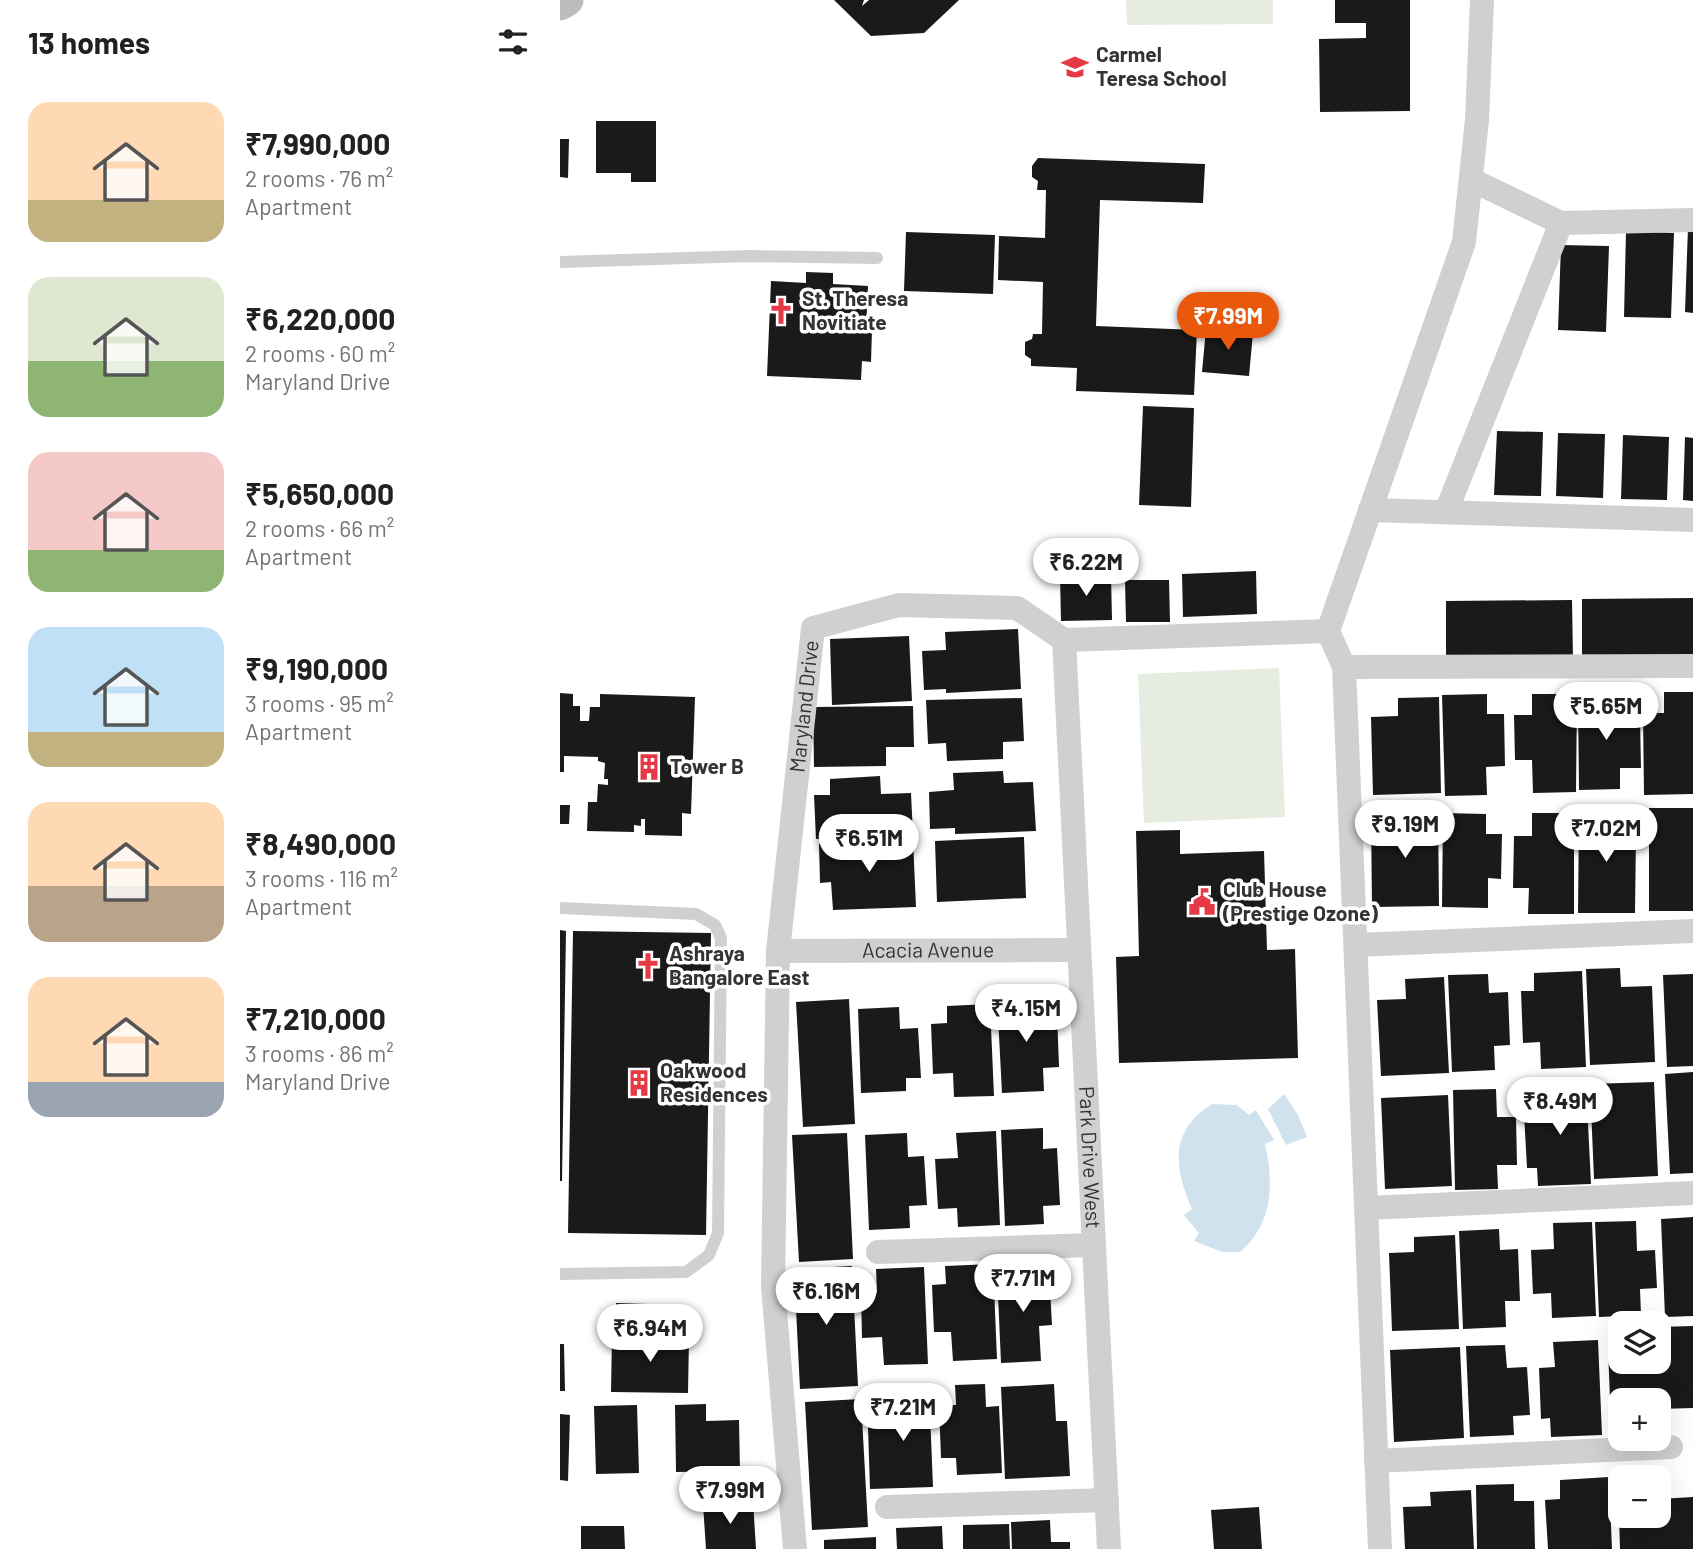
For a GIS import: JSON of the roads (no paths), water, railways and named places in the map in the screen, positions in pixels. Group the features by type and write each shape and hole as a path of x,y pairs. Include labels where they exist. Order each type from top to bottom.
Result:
{"street":[{"path":"560,4 567,0"},
{"path":"1380,1549 1344,667 1328,631 1464,242 1472,180 1482,0"},
{"path":"1472,180 1560,223 1693,220"},
{"path":"1446,512 1560,223"},
{"path":"1370,510 1693,520"},
{"name":"Maryland Drive","path":"795,1549 773,1286 778,951 813,628 899,604 1017,608 1064,640"},
{"path":"1064,640 1328,631"},
{"name":"Park Drive West","path":"1064,640 1109,1549"},
{"path":"1344,667 1693,666"},
{"path":"1356,945 1693,931"},
{"name":"Acacia Avenue","path":"778,951 1079,950"},
{"path":"1367,1208 1693,1193"},
{"path":"878,1252 1094,1245"},
{"path":"1376,1461 1608,1450"},
{"path":"887,1507 1107,1500"}],"lane":[{"path":"560,262 749,256 877,258"},
{"path":"560,908 695,914 715,925 721,938 718,1233 709,1255 686,1272 560,1275"}],"water":[{"path":"1284,1094 1298,1115 1307,1137 1286,1145 1268,1109"},
{"path":"1212,1104 1237,1105 1249,1115 1256,1110 1274,1140 1265,1144 1270,1188 1265,1216 1251,1241 1240,1252 1222,1252 1194,1241 1199,1233 1184,1215 1192,1209 1179,1165 1182,1138 1188,1126"}],"place":[{"name":"Carmel Teresa School","path":"1075,67"},
{"name":"St. Theresa Novitiate","path":"781,311"},
{"name":"Tower B","path":"649,767"},
{"name":"Club House (Prestige Ozone)","path":"1202,902"},
{"name":"Ashraya Bangalore East","path":"648,966"},
{"name":"Oakwood Residences","path":"639,1083"}]}
